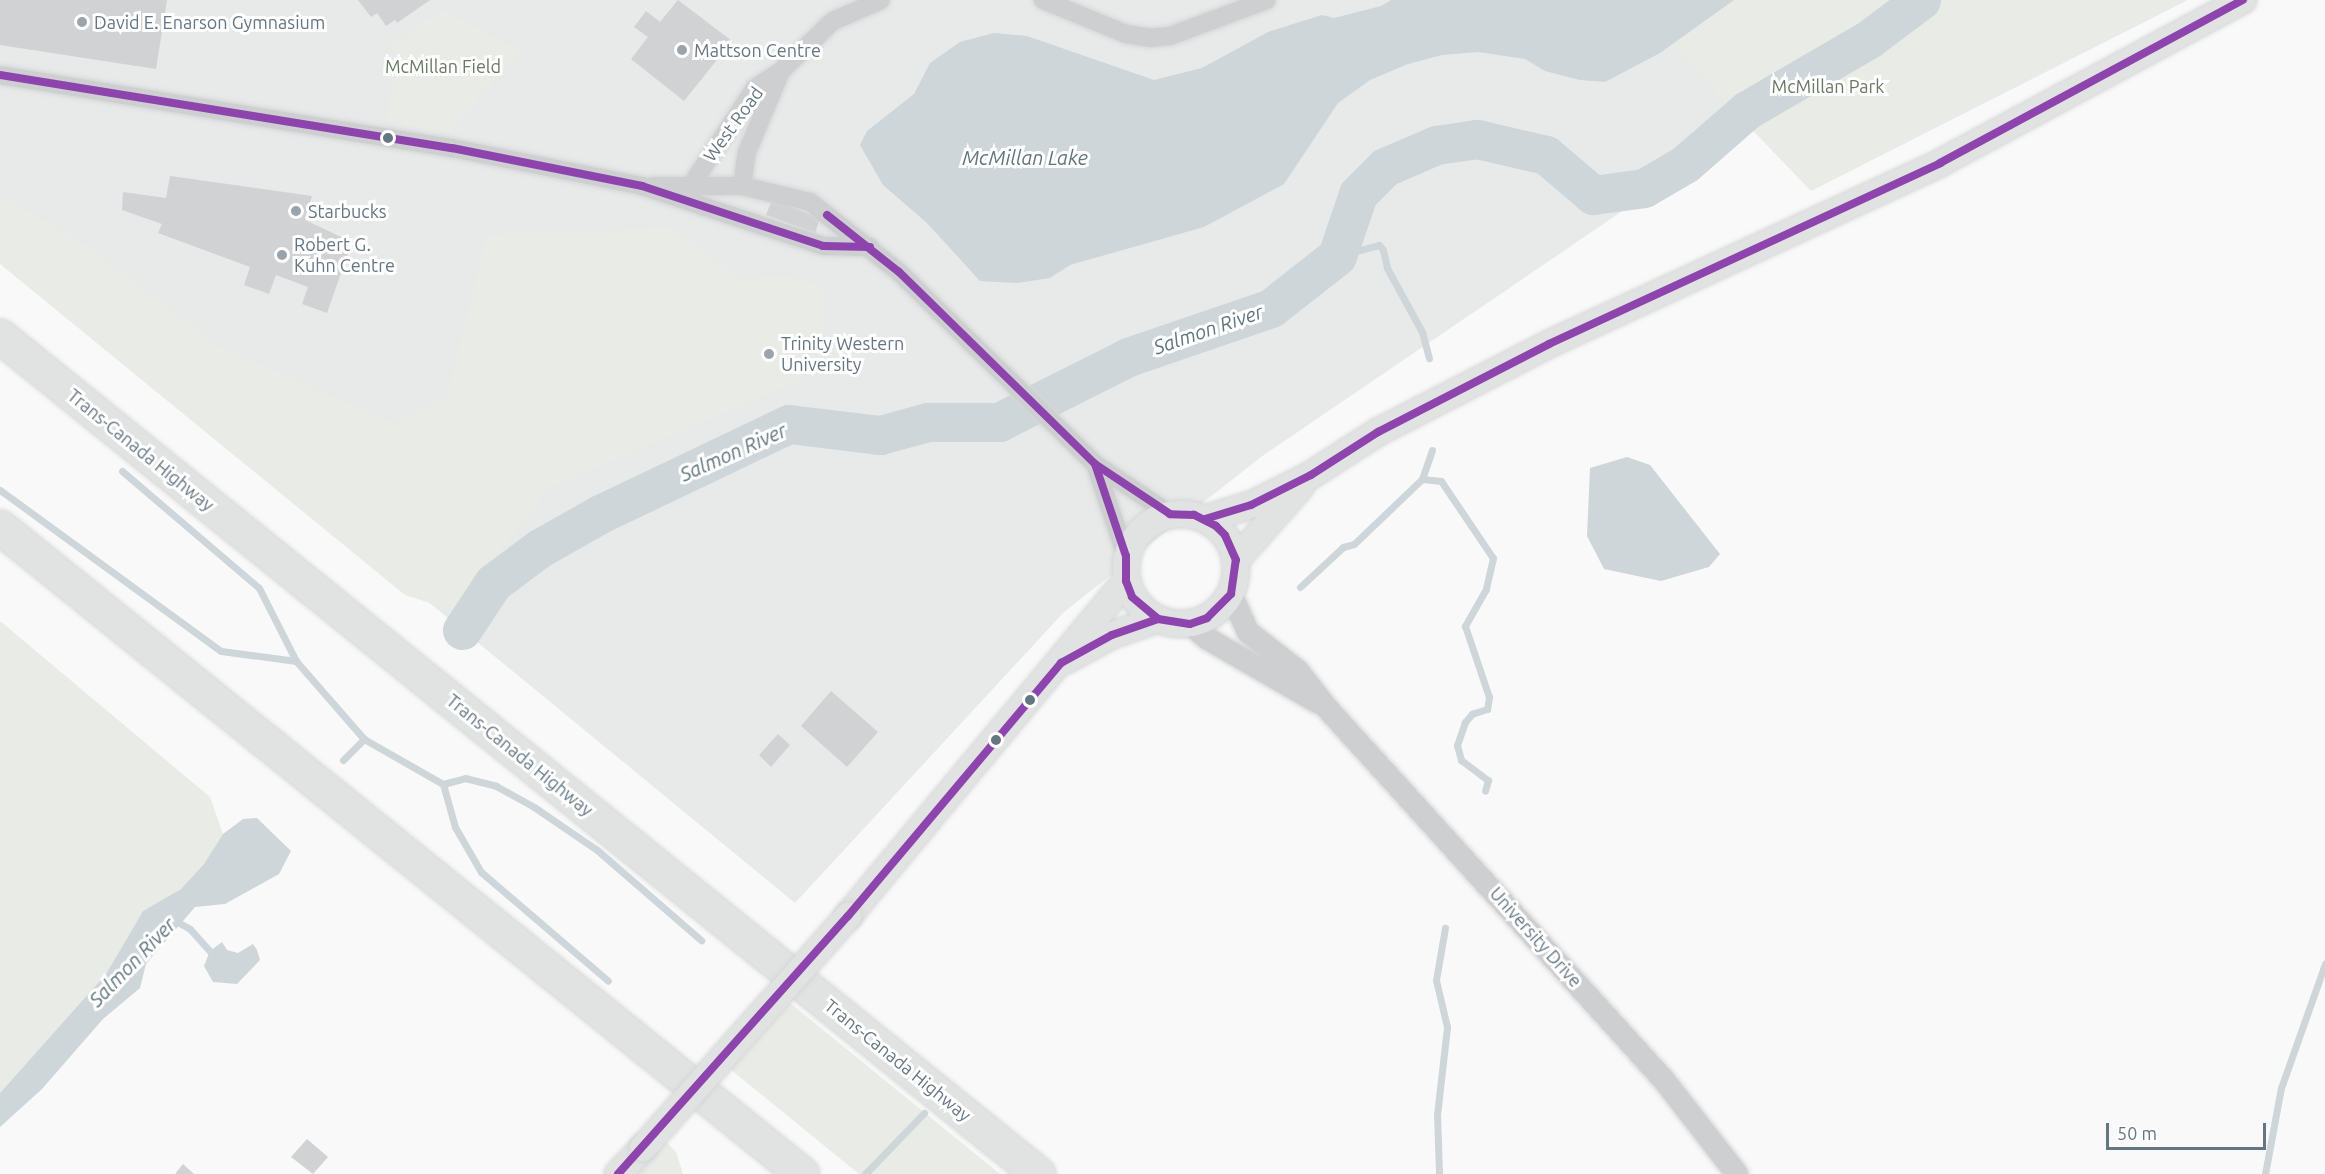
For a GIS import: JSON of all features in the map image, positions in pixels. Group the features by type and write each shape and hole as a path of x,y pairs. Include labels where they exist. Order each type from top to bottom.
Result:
{"highway":[{"name":"Trans-Canada Highway","path":"0,336 1038,1174"},
{"path":"0,527 802,1174"}],"main road":[{"path":"618,1174 848,916 1061,663 1126,568 1142,528 1170,514 1205,519 1251,505 1311,475 1378,432 1539,350 1940,163 2243,0"},
{"path":"1061,663 1112,635 1158,620 1190,624 1207,618 1230,594 1236,560 1311,475"},
{"path":"1205,519 1226,536 1236,560"},
{"path":"1126,568 1132,597 1158,620"}],"street":[{"name":"West Road","path":"692,184 755,88 781,71 834,21 881,0"},
{"path":"1043,0 1126,34 1150,38 1170,36 1267,0"},
{"name":"West Road","path":"742,186 747,152 781,71"},
{"path":"0,75 452,148 642,186 823,246 870,248"},
{"path":"642,186 692,184 742,186 810,202 870,248 1018,387 1092,461 1170,514"},
{"path":"1092,461 1126,568"},
{"name":"University Drive","path":"1230,594 1245,628 1298,671 1326,707 1663,1079 1737,1174"},
{"name":"University Drive","path":"1190,624 1208,639 1326,707"}],"shaded area":[{"name":"Trinity Western University","path":"0,0 1638,0 1747,110 1690,165 1261,457 1064,612 795,903 0,250"}],"green space":[{"name":"McMillan Park","path":"1638,0 2188,0 1811,191 1632,5"},
{"name":"McMillan Field","path":"442,10 523,52 455,122 448,134 386,121 397,54 390,46"},
{"path":"0,195 80,241 216,345 394,423 445,397 488,235 670,227 740,278 791,276 825,288 825,332 800,381 550,487 455,611 405,595 0,264"},
{"path":"0,621 210,797 223,834 204,864 181,889 143,911 106,974 0,1093"},
{"path":"790,1003 1000,1174 859,1174 730,1069"},
{"path":"656,1132 676,1152 683,1174 620,1174"}],"water":[{"name":"McMillan Lake","path":"1391,0 1734,0 1660,53 1605,82 1580,80 1545,71 1525,59 1478,52 1442,55 1408,64 1370,80 1338,103 1284,184 1204,227 1070,265 1050,278 1017,283 980,281 927,223 883,185 860,145 867,131 914,94 930,63 960,42 994,33 1027,36 1154,80 1202,68 1268,32 1322,15 1334,18 1381,6"},
{"path":"1627,457 1650,465 1720,554 1709,567 1661,581 1604,569 1587,536 1590,468"},
{"path":"257,818 291,851 279,874 225,904 195,907 146,964 140,988 103,1019 42,1089 0,1127 0,1093 106,974 143,911 181,889 204,864 223,834 243,819"},
{"path":"222,942 227,950 238,953 253,944 257,950 260,960 237,984 213,982 204,966 210,951"}],"building":[{"name":"David E. Enarson Gymnasium","path":"0,0 167,0 156,69 0,45"},
{"path":"358,0 430,0 397,23 395,20 386,26 377,13 371,17"},
{"name":"Mattson Centre","path":"678,0 732,41 684,101 631,59 648,37 634,27 646,11 660,22"},
{"name":"Robert G. Kuhn Centre","path":"170,176 312,196 305,220 352,242 327,313 302,304 308,287 276,275 269,294 244,285 250,267 158,233 162,224 122,210 123,192 166,198"},
{"path":"772,200 820,218 815,233 766,215"},
{"path":"831,691 878,732 847,767 801,726"},
{"path":"778,734 790,745 771,767 759,755"},
{"path":"307,1139 328,1157 313,1174 291,1157"},
{"path":"183,1164 194,1174 175,1174"}],"waterway":[{"name":"Salmon River","path":"462,630 493,583 540,548 600,514 789,424 880,435 928,422 999,422 1128,357 1271,308 1337,256 1358,194 1385,167 1436,145 1477,139 1546,155 1593,195 1644,188 1685,164 1747,110 1869,39 1921,0"},
{"path":"1337,256 1379,245 1383,250 1387,268 1422,332 1429,358"},
{"path":"1432,450 1422,479 1441,481 1493,558 1486,589 1465,626 1489,697 1487,709 1472,714 1465,722 1457,745 1461,760 1488,780 1485,791"},
{"path":"122,471 259,588 296,661 364,739 443,784 465,778 496,786 534,807 597,850 701,940"},
{"path":"1300,587 1343,547 1354,544 1422,479"},
{"path":"0,490 221,651 296,661"},
{"path":"343,760 364,739"},
{"path":"443,784 455,827 481,872 608,981"},
{"path":"174,920 190,929 210,951"},
{"path":"1439,1174 1437,1115 1447,1027 1436,980 1445,928"},
{"path":"2265,1174 2281,1088 2325,964"},
{"path":"865,1174 924,1113"}],"transit line":[{"path":"1205,519 1251,505 1311,475 1378,432 1549,344 1940,163 2243,0"},
{"path":"0,75 452,148 642,186 823,246 870,247"},
{"path":"827,215 899,272 1095,464 1170,514"},
{"path":"1095,464 1126,556 1126,581 1132,597 1158,619 1190,624 1207,618 1231,594 1236,560 1225,535 1216,526 1194,515 1170,514"},
{"path":"618,1174 848,916 1061,663 1112,635 1158,619"}],"place":[{"name":"David E. Enarson Gymnasium","path":"82,22"},
{"name":"Mattson Centre","path":"682,50"},
{"name":"Starbucks","path":"296,211"},
{"name":"Robert G. Kuhn Centre","path":"282,255"},
{"name":"Trinity Western University","path":"769,354"}]}
